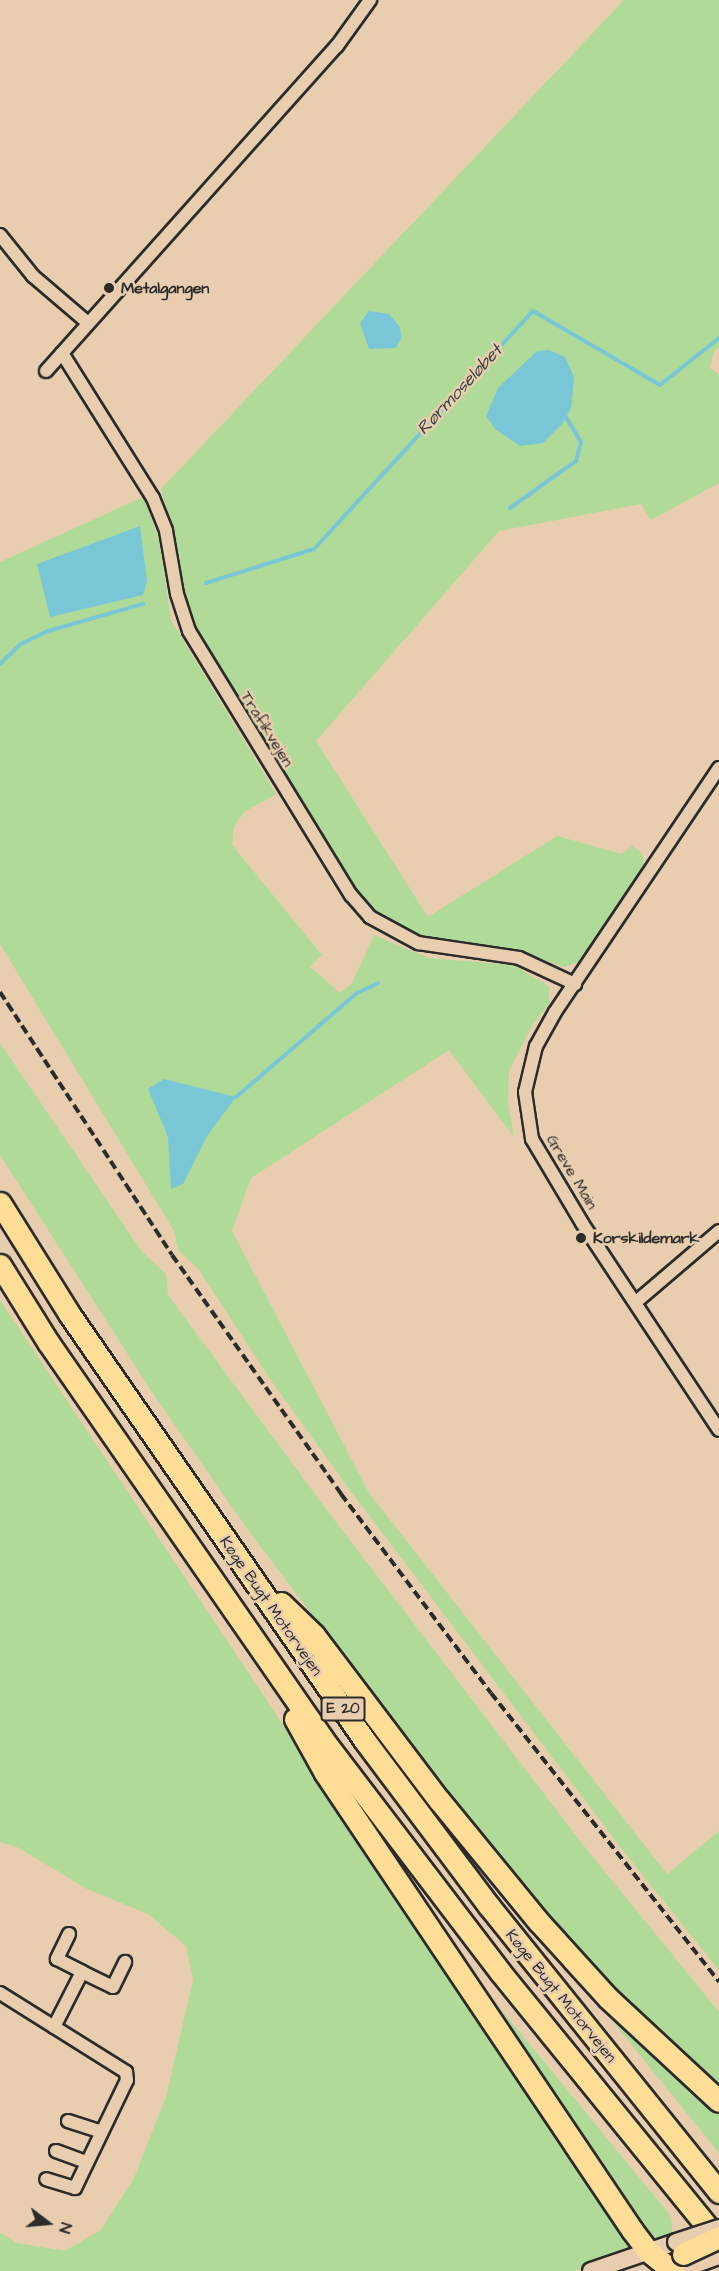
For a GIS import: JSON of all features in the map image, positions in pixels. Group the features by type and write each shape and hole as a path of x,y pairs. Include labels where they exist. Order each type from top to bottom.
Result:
{"highway":[{"name":"Køge Bugt Motorvejen","path":"0,1203 70,1315 365,1741 489,1906 719,2192"},
{"name":"Køge Bugt Motorvejen","path":"0,1265 242,1624 328,1746 501,1973 719,2239"},
{"path":"248,1571 314,1635 439,1800 539,1922 608,1998 719,2101"},
{"path":"242,1624 325,1773 632,2230 639,2254 679,2263 719,2239"}],"main road":[{"path":"679,2263 719,2228"},
{"path":"591,2271 639,2254"},
{"path":"679,2263 719,2256"}],"street":[{"path":"45,371 336,46 370,0"},
{"path":"0,235 33,276 88,323"},
{"name":"Trafikvejen","path":"62,353 153,498 166,531 177,594 189,631 351,895 370,917 418,943 519,958 575,984"},
{"name":"Greve Main","path":"719,768 536,1046 529,1068 526,1116 532,1139 719,1430"},
{"path":"636,1302 719,1231"},
{"path":"69,1934 57,1959 82,1972 112,1987 125,1962"},
{"path":"54,2026 82,1972"},
{"path":"0,1993 126,2072 127,2080 75,2188 46,2179"},
{"path":"68,2121 101,2132"},
{"path":"56,2151 87,2162"}],"green space":[{"path":"624,0 719,0 719,347 714,351 710,368 719,375 719,483 651,520 641,504 499,531 316,741 428,917 557,836 622,854 632,846 643,854 644,866 583,960 564,967 512,949 425,937 394,928 370,909 197,635 181,595 177,548 161,489"},
{"path":"143,497 159,539 171,620 276,794 244,812 234,827 232,845 322,955 310,967 340,993 352,983 374,935 429,958 513,965 549,986 549,1003 531,1027 509,1071 508,1102 514,1137 449,1050 251,1178 232,1231 369,1493 667,1874 719,1831 719,1970 621,1848 352,1493 270,1379 199,1270 178,1250 174,1231 0,944 0,562"},
{"path":"0,1043 142,1252 166,1274 168,1295 326,1509 584,1846 719,2012 719,2089 626,2002 470,1823 248,1530 154,1395 0,1155"},
{"path":"0,1300 633,2250 574,2271 0,2271 0,2233 17,2243 65,2251 101,2230 134,2178 166,2097 193,1980 186,1946 148,1914 87,1889 17,1847 0,1842"},
{"path":"542,1934 719,2109 719,2153"},
{"path":"453,1951 670,2215 673,2235 649,2243"}],"water":[{"path":"369,311 389,314 400,327 401,338 396,348 369,349 360,323"},
{"path":"549,350 565,357 574,377 571,408 562,424 543,443 520,446 495,429 486,416 498,388 537,351"},
{"path":"140,526 147,581 143,595 50,617 37,564"},
{"path":"164,1079 236,1097 207,1136 183,1184 171,1189 168,1137 148,1089"}],"waterway":[{"name":"Rørmoseløbet","path":"206,583 314,549 533,311 660,385 719,338"},
{"path":"510,508 576,461 581,442 566,417"},
{"name":"Rørmoseløbet","path":"0,664 21,644 48,631 143,604"},
{"path":"236,1097 357,993 378,983"}],"railway":[{"path":"0,992 172,1255 341,1494 491,1693 719,1982"}],"place":[{"name":"Metalgangen","path":"109,288"},
{"name":"Korskildemark","path":"581,1238"}]}
